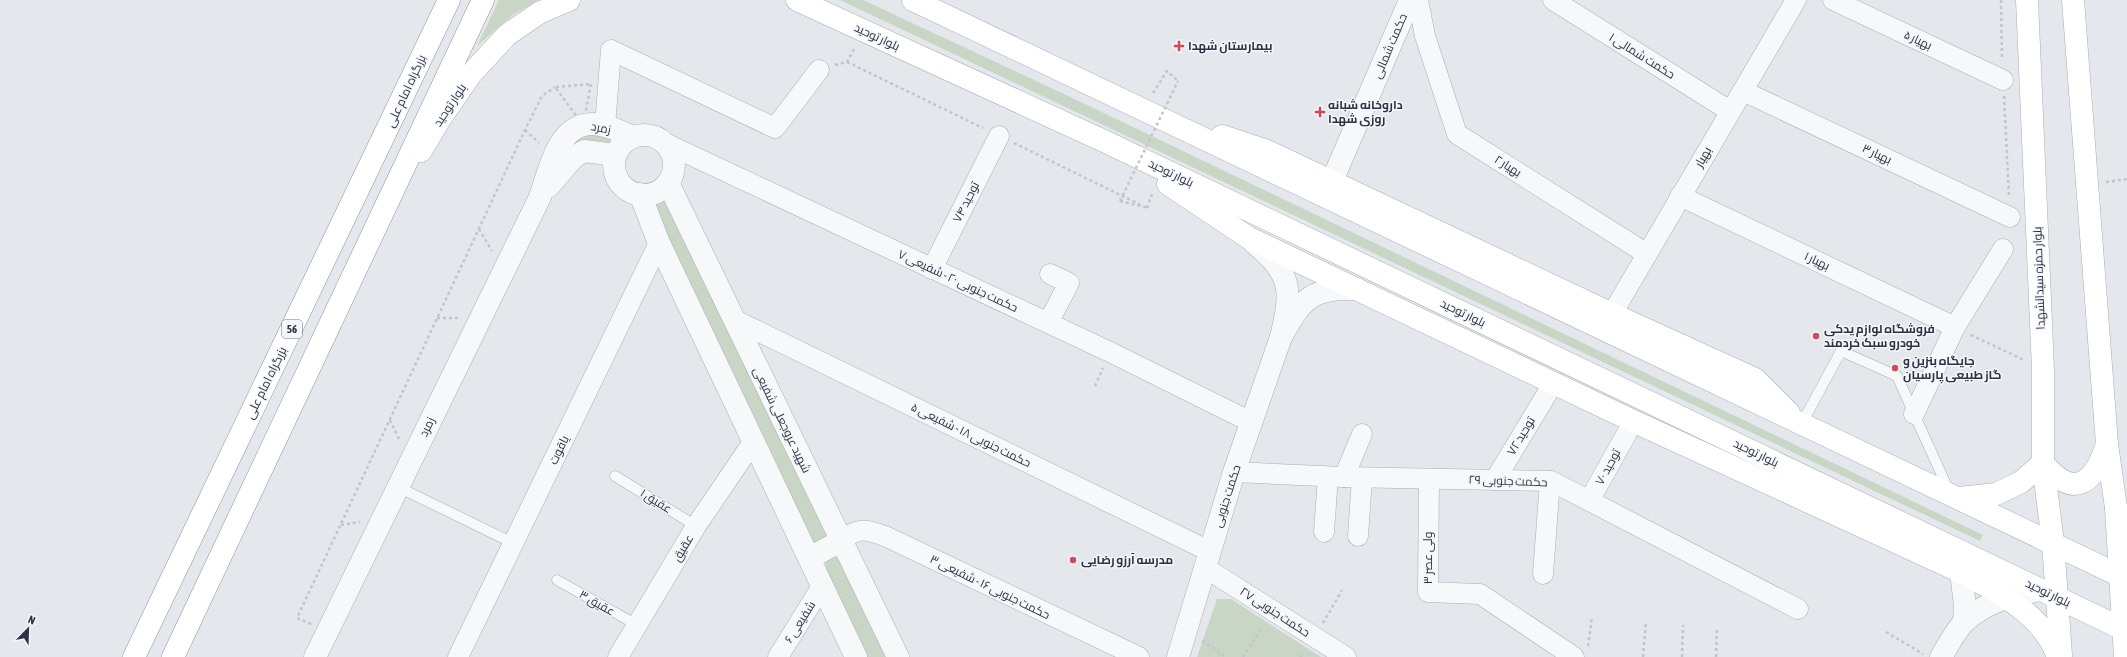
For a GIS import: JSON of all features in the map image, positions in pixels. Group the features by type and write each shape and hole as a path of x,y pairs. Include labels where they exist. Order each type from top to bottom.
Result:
{"main road":[{"name":"بزرگراه امام علی","path":"134,657 449,0"},
{"path":"173,657 367,243 483,0"},
{"name":"بلوار توحید","path":"367,243 440,118 471,74 507,34 539,14 569,0"},
{"name":"بلوار توحید","path":"797,0 1104,141 2125,630"},
{"path":"913,0 1801,425 1955,496 2123,577"},
{"name":"بلوار حمزه سیدالشهدا","path":"2027,0 2043,369 2043,463 2053,544 2048,593 2061,657"},
{"path":"2073,0 2107,444 2121,515 2125,657"},
{"path":"1136,106 1267,151 1332,180 1612,314 1755,379 1801,425"},
{"path":"1104,141 1249,238 1634,421 1961,572 2006,596 2033,619 2054,645 2058,657"},
{"path":"1955,496 1996,494 2021,482 2043,463 2055,477 2066,483 2076,485 2088,478 2097,469 2107,444"}],"street":[{"name":"حکمت شمالی","path":"1332,180 1410,0"},
{"name":"بهیار ۲","path":"1418,0 1426,36 1456,134 1647,254"},
{"name":"حکمت شمالی ۱","path":"1553,0 1730,111"},
{"name":"بهیار","path":"1612,314 1796,0"},
{"name":"بهیار ۵","path":"1833,0 2003,80"},
{"path":"605,126 611,50 776,128 819,70"},
{"name":"بهیار ۳","path":"1743,91 2010,217"},
{"name":"زمرد","path":"315,657 540,197 558,147 564,138 583,125 605,126 633,137"},
{"path":"647,135 665,143 674,161 674,171 668,183 655,193 640,194 627,190 620,183 615,169 616,154 621,146 633,137 647,135"},
{"name":"توحید ۷۴","path":"932,269 999,136"},
{"name":"حکمت جنوبی ۲۰ - شفیعی ۷","path":"665,143 1048,323 1250,422"},
{"name":"زمرد","path":"540,197 578,154 589,150 616,154"},
{"name":"شهید عروجعلی شفیعی","path":"668,183 898,657"},
{"path":"640,194 659,243 856,657"},
{"name":"بهیار ۱","path":"1680,196 1955,327"},
{"path":"1249,238 1272,257 1284,275 1289,294 1281,337"},
{"name":"یاقوت","path":"458,657 659,243"},
{"path":"1914,414 1955,327 2003,249"},
{"path":"1048,323 1069,283 1050,274"},
{"path":"1281,337 1304,301 1318,293 1336,289 1357,289"},
{"name":"حکمت جنوبی ۱۸ - شفیعی ۵","path":"733,319 1207,559"},
{"name":"حکمت جنوبی","path":"1178,657 1250,422 1281,337"},
{"name":"توحید ۷۲","path":"1494,480 1548,392"},
{"name":"توحید ۷۰","path":"1589,501 1627,433"},
{"path":"1324,532 1344,477 1362,434"},
{"name":"عقیق","path":"618,657 696,526 753,442"},
{"name":"حکمت جنوبی ۲۹","path":"1234,472 1344,477 1550,481 1798,609"},
{"path":"1344,477 1358,536"},
{"name":"ولی عصر ۳","path":"1428,479 1428,592 1480,594 1581,654"},
{"path":"1543,574 1550,481"},
{"name":"حکمت جنوبی ۱۶ - شفیعی ۳","path":"841,541 852,533 866,529 885,536 1139,657"},
{"path":"809,558 841,541"},
{"name":"حکمت جنوبی ۲۷","path":"1207,559 1273,610 1346,657"},
{"path":"1961,572 1965,606 1964,622"},
{"name":"شفیعی ۶","path":"778,657 822,586"},
{"path":"1941,657 1964,622 1977,612 2006,596 2048,593"}],"lane":[{"path":"1801,425 1841,351 1897,376 1914,414 1955,496"},
{"name":"عقیق ۱","path":"615,476 696,526"},
{"path":"398,487 513,543"},
{"name":"عقیق ۳","path":"558,580 637,626"}],"path":[{"path":"2001,0 2003,80 2010,217"},
{"path":"819,70 847,62 864,31"},
{"path":"1136,106 1167,71 1178,81 1120,201 1147,208"},
{"path":"327,631 297,618 542,96 555,87 591,84 583,125"},
{"path":"555,87 583,125"},
{"path":"1955,327 2043,369"},
{"path":"1315,637 1342,590"},
{"path":"1243,657 1273,610"},
{"path":"1581,654 1592,616"},
{"path":"1643,657 1646,622"},
{"path":"1682,657 1683,625"},
{"path":"1716,657 1717,627"},
{"path":"1186,631 1226,657"},
{"path":"1886,632 1929,657"}],"green space":[{"path":"499,0 538,0 513,15 477,46"},
{"path":"840,0 863,0 1062,93 1983,535 1980,541"},
{"path":"587,133 617,139 614,145 599,141 588,141 577,144 563,151"},
{"path":"663,196 826,532 827,537 825,540 813,543 650,203"},
{"path":"832,556 839,559 886,657 867,657 825,568 827,558"},
{"path":"1217,599 1231,599 1321,657 1197,657"}],"place":[{"name":"بیمارستان شهدا","path":"1179,46"},
{"name":"داروخانه شبانه روزی شهدا","path":"1320,112"},
{"name":"فروشگاه لوازم یدکی خودرو سبک خردمند","path":"1816,336"},
{"name":"جایگاه بنزین و گاز طبیعی پارسیان","path":"1895,368"},
{"name":"مدرسه آرزو رضایی","path":"1073,560"}]}
